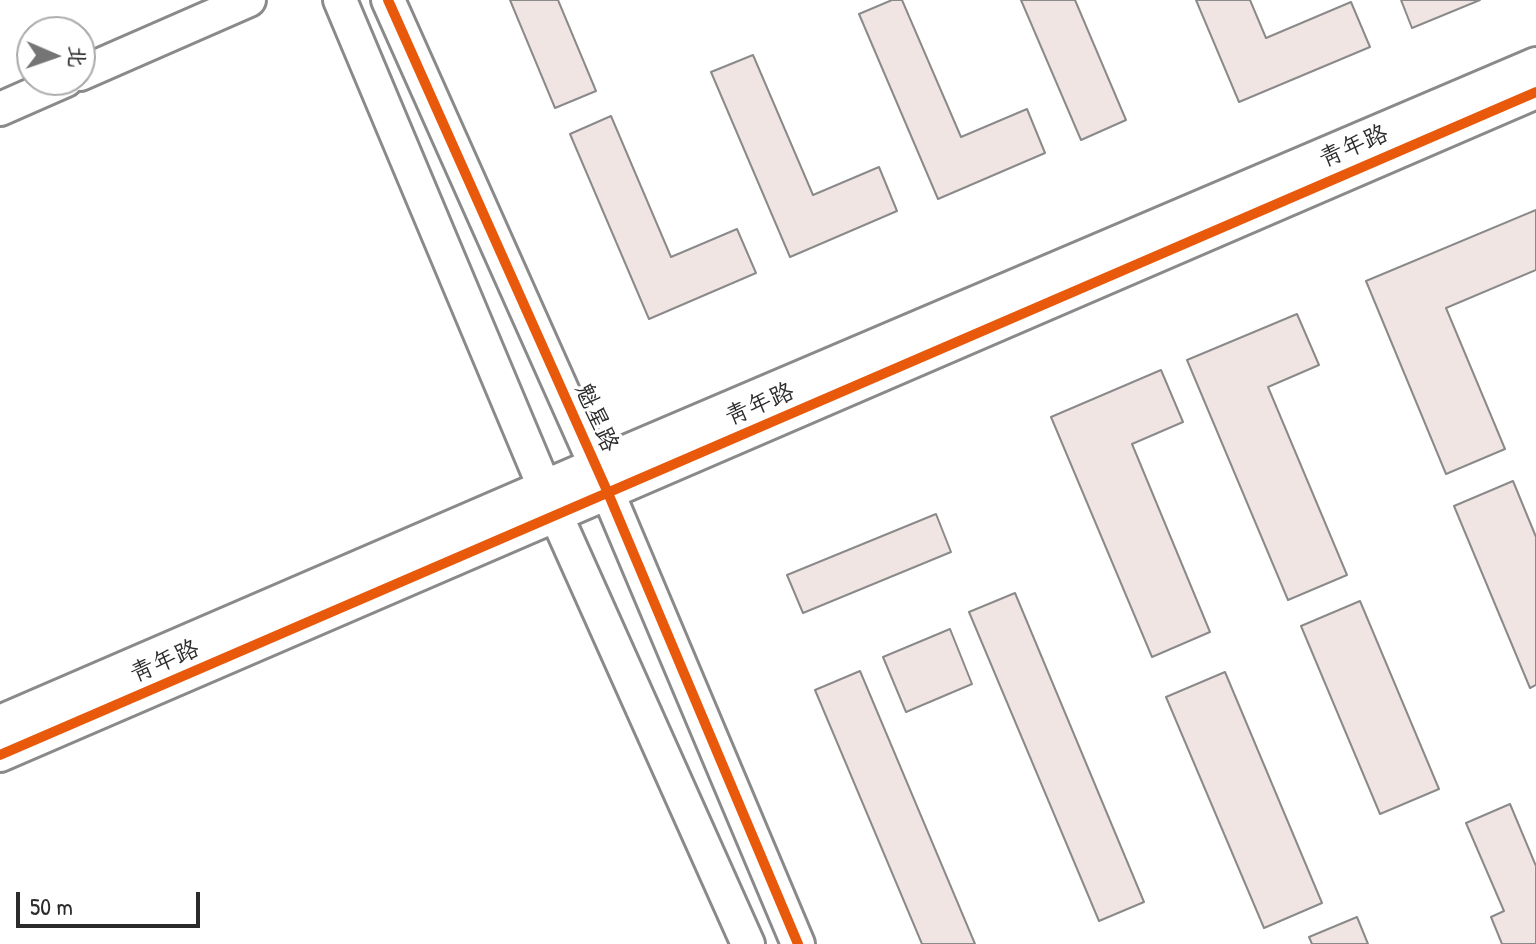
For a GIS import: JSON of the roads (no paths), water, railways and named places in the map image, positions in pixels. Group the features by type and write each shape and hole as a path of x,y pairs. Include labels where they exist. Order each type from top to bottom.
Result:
{"street":[{"path":"96,67 249,0"},
{"path":"340,0 550,501 748,944"},
{"name":"魁星路","path":"388,0 602,479 798,944"},
{"name":"青年路","path":"602,479 1536,64"},
{"name":"青年路","path":"0,722 550,501 1536,92"},
{"path":"0,109 30,96"},
{"name":"青年路","path":"0,755 550,501"}]}
